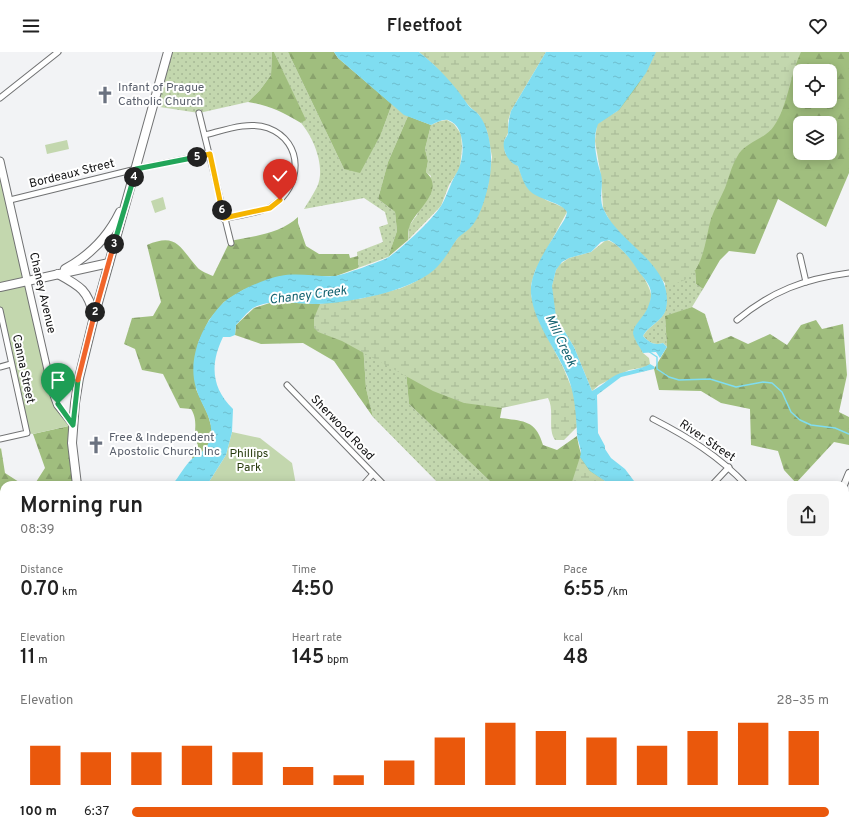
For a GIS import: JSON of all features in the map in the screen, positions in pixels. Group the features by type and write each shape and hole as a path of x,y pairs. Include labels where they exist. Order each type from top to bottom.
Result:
{"main road":[{"path":"76,481 73,461 73,425 79,378 94,317 168,52"},
{"name":"Chaney Avenue","path":"0,161 27,280"},
{"path":"58,274 76,263 106,236 128,198"},
{"path":"0,287 109,263"},
{"path":"58,274 85,291 91,302 94,317"}],"street":[{"path":"0,98 58,52"},
{"path":"199,113 231,243"},
{"path":"205,135 247,125 268,128 285,141 295,160 295,172 292,182 288,192 280,200 270,208 224,218"},
{"name":"Bordeaux Street","path":"10,200 136,169 210,154"},
{"path":"800,256 806,282"},
{"path":"737,320 765,299 786,288 827,276 849,273"},
{"name":"Chaney Avenue","path":"27,280 53,394 58,404 73,425"},
{"name":"Canna Street","path":"0,310 27,433 0,439"},
{"path":"0,367 11,364"},
{"name":"Sherwood Road","path":"287,385 380,481"},
{"name":"River Street","path":"653,419 685,436 729,466 742,481"},
{"path":"716,481 729,466"},
{"path":"367,481 373,474"}],"green space":[{"path":"168,52 272,52 271,75 260,90 248,102 199,113 153,106"},
{"path":"272,52 274,52 306,120 301,123 275,110 248,102 260,90 271,75"},
{"path":"274,52 288,52 344,169 381,134 392,104 408,116 388,162 378,199 395,212 397,231 388,257 358,268 357,252 383,242 379,227 388,224 385,212 364,198 304,209 317,187 320,171 319,162 314,145 306,129 301,123 305,120"},
{"path":"288,52 334,52 338,58 392,104 381,134 360,173 344,169"},
{"path":"419,52 546,52 511,111 508,121 508,133 504,141 505,153 518,166 524,182 546,200 565,208 567,212 535,271 531,285 531,295 539,321 563,367 573,391 576,403 577,427 564,440 555,440 553,435 551,425 551,408 548,398 502,408 464,403 433,391 342,341 318,332 314,328 314,318 320,304 372,297 398,289 421,278 454,243 462,232 468,229 475,220 488,186 492,157 487,131 479,115 470,107 434,65"},
{"path":"656,52 849,52 849,173 826,227 778,199 755,254 729,251 720,260 703,289 696,284 695,270 699,262 602,120 617,112 650,65"},
{"path":"656,52 801,52 796,64 793,64 793,74 786,100 779,118 770,131 749,144 740,152 711,219 699,264 688,278 675,283 665,283 661,276 612,225 603,208 601,176 595,141 597,124 619,110 638,85"},
{"path":"408,116 431,125 425,149 428,161 426,172 433,185 428,199 410,225 408,230 408,240 388,257 397,231 395,212 378,199 388,162"},
{"path":"447,120 454,124 461,134 462,148 460,168 449,185 441,206 408,240 409,226 417,215 431,176 426,172 428,161 425,149 431,125"},
{"path":"67,140 69,149 47,154 45,145"},
{"path":"0,161 53,394 73,425 33,434 27,433 0,310"},
{"path":"163,197 166,209 155,213 151,201"},
{"path":"298,217 298,223 306,246 319,254 349,254 350,258 358,256 358,268 336,276 281,276 243,290 224,302 209,320 198,343 196,389 208,415 212,429 209,443 203,453 192,459 193,452 198,445 195,437 194,414 191,409 180,408 163,374 142,370 135,349 124,344 132,318 153,316 161,302 147,245 157,241 172,241 182,248 198,268 213,276 230,241 275,231 291,223"},
{"path":"612,225 693,246 696,284 703,289 692,307 665,317 667,347 663,343 652,343 643,336 665,312 665,283"},
{"path":"606,240 612,242 626,254 640,271 649,288 651,294 650,303 644,316 635,327 643,353 649,358 650,364 646,367 629,370 599,385 592,391 574,347 556,317 551,289 556,270 559,265 569,258 591,252"},
{"path":"398,289 409,404 490,481 436,481 373,417 366,388 360,299"},
{"path":"398,289 503,402 500,418 528,423 537,431 543,445 557,450 577,436 581,453 587,465 605,481 490,481 409,404"},
{"path":"360,299 366,388 373,417 334,361 303,343 261,344 235,335 236,325 254,308 273,302 320,304"},
{"path":"692,307 705,314 714,343 731,336 748,344 770,334 787,345 801,325 816,320 822,329 843,324 847,375 839,412 849,417 849,445 834,442 798,481 794,481 784,470 778,451 751,445 750,409 721,403 701,391 659,390 654,369 667,347 665,316"},
{"path":"73,425 77,481 37,481 45,468 33,434"},
{"name":"Phillips Park","path":"232,432 260,438 292,463 295,481 210,481 226,455"},
{"path":"1,448 5,473 17,481 0,481"},
{"path":"580,457 590,471 605,481 572,481"}],"water":[{"name":"Chaney Creek","path":"334,52 419,52 446,77 469,106 479,115 487,130 491,165 489,182 482,207 473,225 457,239 438,266 423,278 394,290 361,299 316,304 276,302 253,308 236,325 235,335 223,337 216,357 215,375 217,384 220,392 233,409 232,432 226,455 210,481 175,481 189,462 204,450 209,442 211,434 210,421 196,388 193,365 198,342 215,311 228,299 242,290 273,278 293,274 335,276 362,268 389,257 402,247 431,219 441,206 459,168 462,144 459,129 454,124 446,120 439,121 431,125 404,115 338,58"},
{"name":"Mill Creek","path":"546,52 656,52 646,73 619,110 598,124 595,142 596,156 602,179 602,206 622,234 655,268 662,280 667,294 666,309 662,317 645,332 643,336 652,343 663,343 667,347 660,358 656,352 643,353 636,341 633,333 648,307 651,294 650,289 627,255 617,245 609,240 601,242 591,252 569,258 562,262 556,270 552,286 556,317 574,347 592,391 620,373 642,368 650,364 655,367 654,369 621,377 597,395 598,433 611,458 625,469 634,481 605,481 590,471 580,457 581,451 577,437 575,405 568,377 536,316 531,294 531,286 536,268 565,219 567,212 561,206 531,192 526,187 518,166 509,159 505,153 504,141 508,134 511,111"}],"waterway":[{"path":"648,351 657,357 657,369 669,377 679,380 710,379 736,387 763,382 772,383 782,392 791,412 800,420 811,425 835,428 849,434"}],"place":[{"name":"Infant of Prague Catholic Church","path":"105,95"},
{"name":"Free & Independent Apostolic Church Inc","path":"96,445"}],"route":[{"path":"58,404 73,425 81,368 136,169 210,154 224,218 270,208 280,200"}]}
